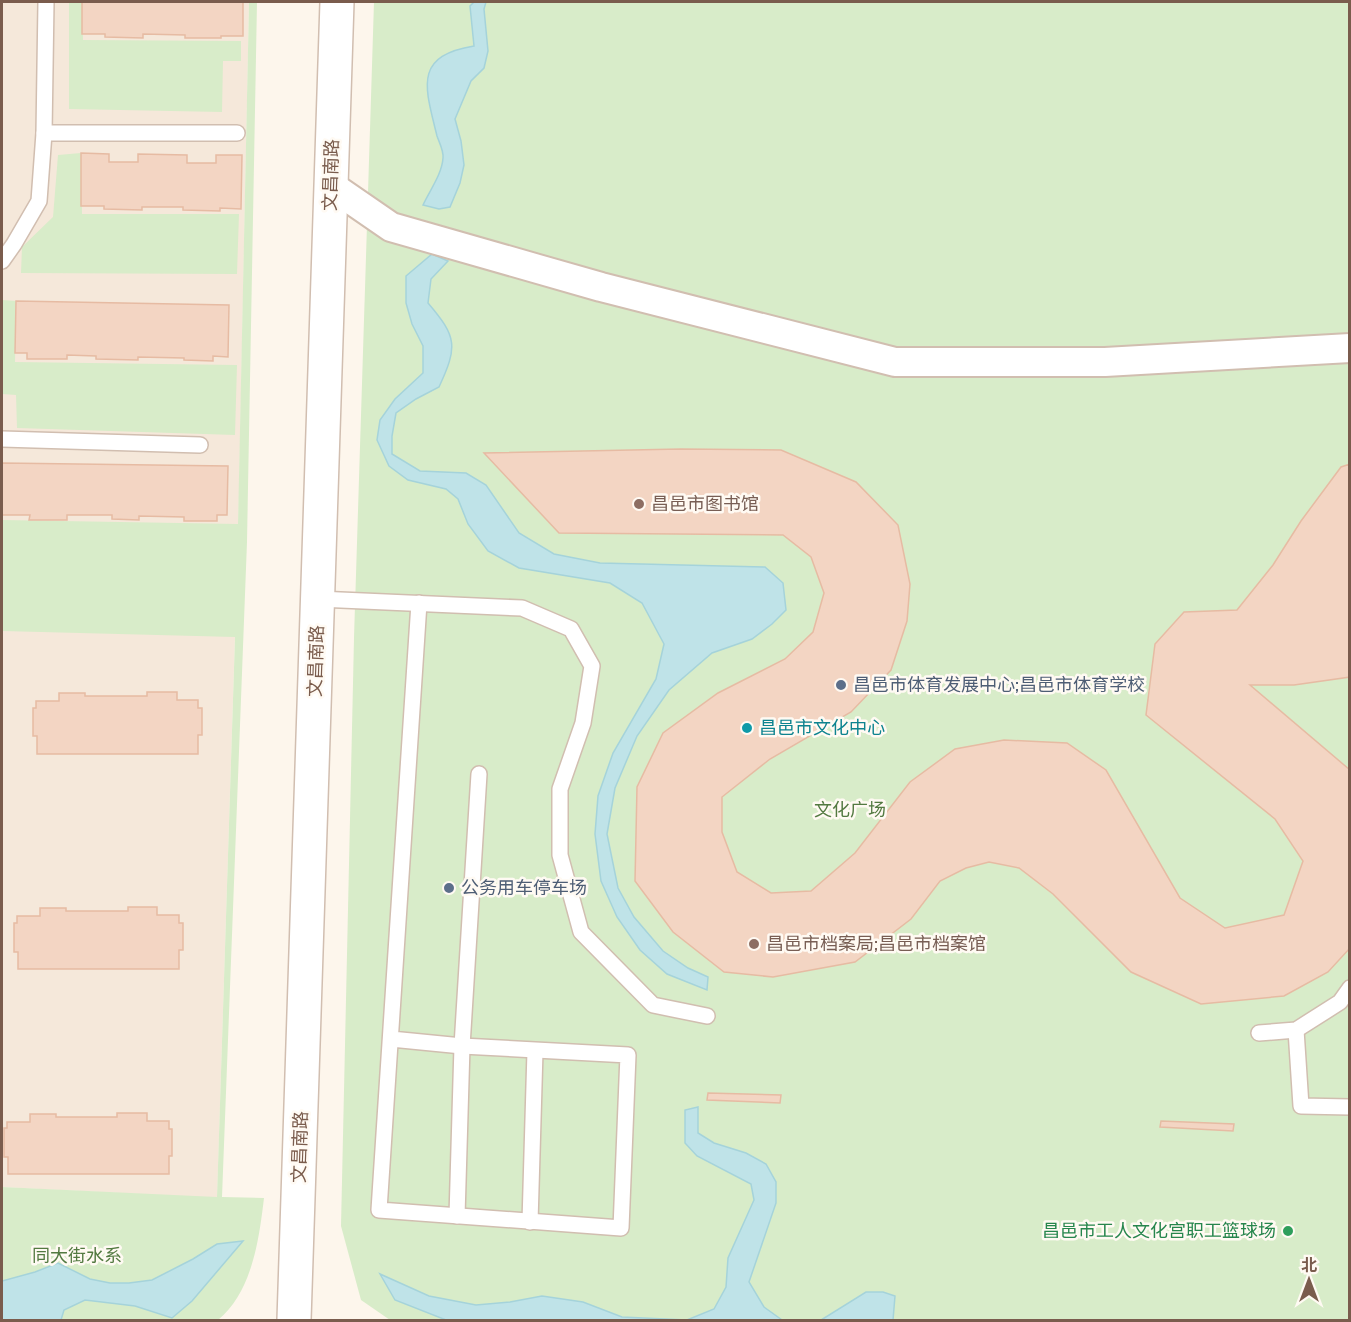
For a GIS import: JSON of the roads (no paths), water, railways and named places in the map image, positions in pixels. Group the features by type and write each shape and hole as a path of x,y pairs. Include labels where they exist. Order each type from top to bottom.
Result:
{"street":[{"name":"文昌南路","path":"294,1320 337,2"},
{"path":"330,185 391,227 601,287 895,362 1105,362 1350,348"}],"lane":[{"path":"2,261 39,201 44,133 46,2"},
{"path":"44,133 237,133"},
{"path":"2,439 200,446"},
{"path":"318,599 522,608 571,629 592,666 583,723 560,789 560,855 581,932 653,1005 707,1016"},
{"path":"391,1039 535,1051 628,1055 621,1228 379,1210 418,603"},
{"path":"457,1216 462,1046 479,774"},
{"path":"1259,1033 1296,1030 1340,1002 1350,988"},
{"path":"1296,1030 1301,1106 1350,1107"},
{"path":"530,1222 535,1051"}],"water":[{"path":"474,2 486,2 484,9 488,51 484,68 471,81 455,119 464,165 460,183 450,207 439,209 423,205 438,176 443,155 429,103 428,76 432,66 441,57 474,46 470,6"},
{"path":"432,254 448,261 431,279 428,303 445,325 452,351 439,387 396,413 392,454 420,471 466,473 486,485 519,533 554,554 600,563 765,567 783,583 786,610 772,624 752,639 712,653 669,690 637,736 615,788 607,834 618,888 634,917 663,951 688,968 708,977 707,990 667,974 640,950 617,917 601,881 595,834 598,796 613,753 656,679 664,644 642,603 610,583 519,568 488,551 468,524 458,499 446,489 408,480 389,466 377,440 380,420 395,399 423,373 423,346 412,324 406,303 406,276"},
{"path":"698,1107 698,1133 714,1143 746,1153 766,1164 776,1182 776,1203 749,1282 764,1307 782,1320 687,1320 714,1309 726,1287 728,1258 754,1200 751,1184 697,1156 685,1143 685,1110"},
{"path":"243,1241 192,1301 172,1318 135,1306 85,1300 64,1310 61,1320 2,1320 2,1281 58,1263 90,1279 110,1283 152,1280 217,1244"},
{"path":"380,1274 429,1296 476,1305 542,1296 583,1302 622,1317 687,1320 446,1320 395,1300"},
{"path":"866,1292 883,1292 895,1296 893,1320 821,1320"}],"place":[{"name":"昌邑市图书馆","path":"639,504"},
{"name":"昌邑市体育发展中心;昌邑市体育学校","path":"841,685"},
{"name":"昌邑市文化中心","path":"747,728"},
{"name":"公务用车停车场","path":"449,888"},
{"name":"昌邑市档案局;昌邑市档案馆","path":"754,944"},
{"name":"昌邑市工人文化宫职工篮球场","path":"1288,1231"}],"park label":[{"name":"文化广场","path":"850,810"},
{"name":"同大街水系","path":"77,1256"}]}
